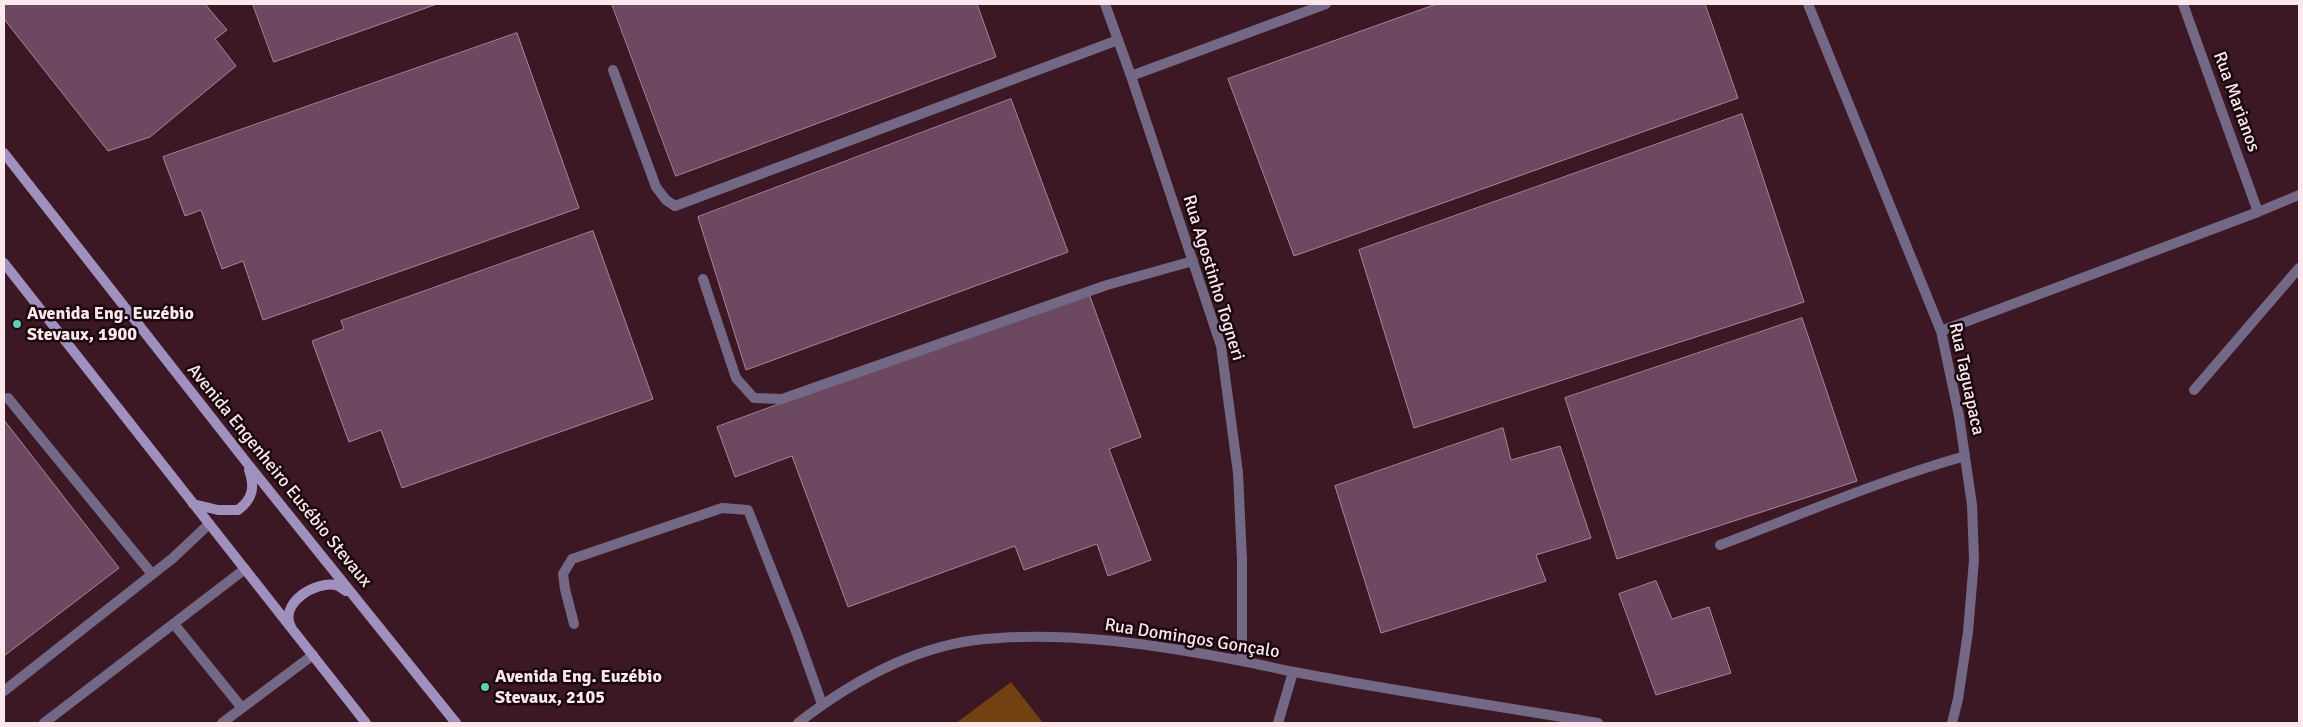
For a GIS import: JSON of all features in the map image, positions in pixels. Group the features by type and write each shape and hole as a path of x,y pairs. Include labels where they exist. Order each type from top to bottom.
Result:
{"main road":[{"name":"Avenida Engenheiro Eusébio Stevaux","path":"4,153 246,463 456,723"},
{"path":"4,263 366,723"},
{"path":"194,504 224,510 238,510 242,507 253,490 254,483 246,463"},
{"path":"295,633 289,623 290,610 298,598 309,589 322,585 337,585 348,591 358,602"}],"street":[{"name":"Rua Agostinho Togneri","path":"1105,4 1221,346 1230,401 1238,473 1242,560 1242,661"},
{"path":"1131,76 1326,4"},
{"name":"Rua Taguapaca","path":"1808,4 1941,331 1959,416 1972,505 1974,560 1968,632 1958,699 1952,723"},
{"name":"Rua Marianos","path":"2183,4 2258,212"},
{"path":"2187,16 2192,4"},
{"path":"614,70 656,187 666,200 675,206 1118,40"},
{"path":"1941,331 2299,195"},
{"path":"704,279 736,378 754,398 782,399 1107,285 1193,261"},
{"path":"2194,390 2299,268"},
{"path":"8,398 152,574"},
{"path":"1720,544 1826,502 1912,472 1966,456"},
{"path":"574,624 564,589 564,574 572,559 722,508 748,510 797,634 822,704"},
{"path":"4,690 173,558 208,524"},
{"path":"44,723 245,569"},
{"path":"174,624 242,708"},
{"name":"Rua Domingos Gonçalo","path":"798,723 822,704 879,671 948,646 984,639 1075,638 1242,661 1293,672 1598,723"},
{"path":"222,723 313,655"},
{"path":"1278,723 1293,672"}],"shaded area":[{"path":"1011,682 1043,723 956,723"}],"building":[{"path":"4,4 205,4 227,30 215,39 236,66 150,137 108,151 4,19"},
{"path":"253,4 437,4 274,62"},
{"path":"612,4 977,4 996,57 676,176"},
{"path":"1437,4 1705,4 1738,98 1294,256 1228,79"},
{"path":"517,33 579,208 263,320 243,261 222,269 201,210 185,216 163,157"},
{"path":"1011,99 1068,252 746,370 698,217"},
{"path":"1742,114 1804,302 1414,428 1359,250"},
{"path":"593,231 653,399 402,488 381,430 349,442 312,341 344,329 341,321"},
{"path":"1088,291 1141,437 1109,449 1151,560 1108,576 1097,544 1024,570 1015,546 848,607 792,456 735,477 717,427"},
{"path":"1802,318 1857,481 1617,559 1565,398"},
{"path":"4,420 119,568 4,656"},
{"path":"1503,428 1511,460 1560,446 1591,538 1536,555 1546,581 1381,633 1335,486"},
{"path":"1656,581 1672,619 1709,607 1731,673 1656,695 1619,594"}],"place":[{"name":"Avenida Eng. Euzébio Stevaux, 1900","path":"17,324"},
{"name":"Avenida Eng. Euzébio Stevaux, 2105","path":"485,687"}]}
